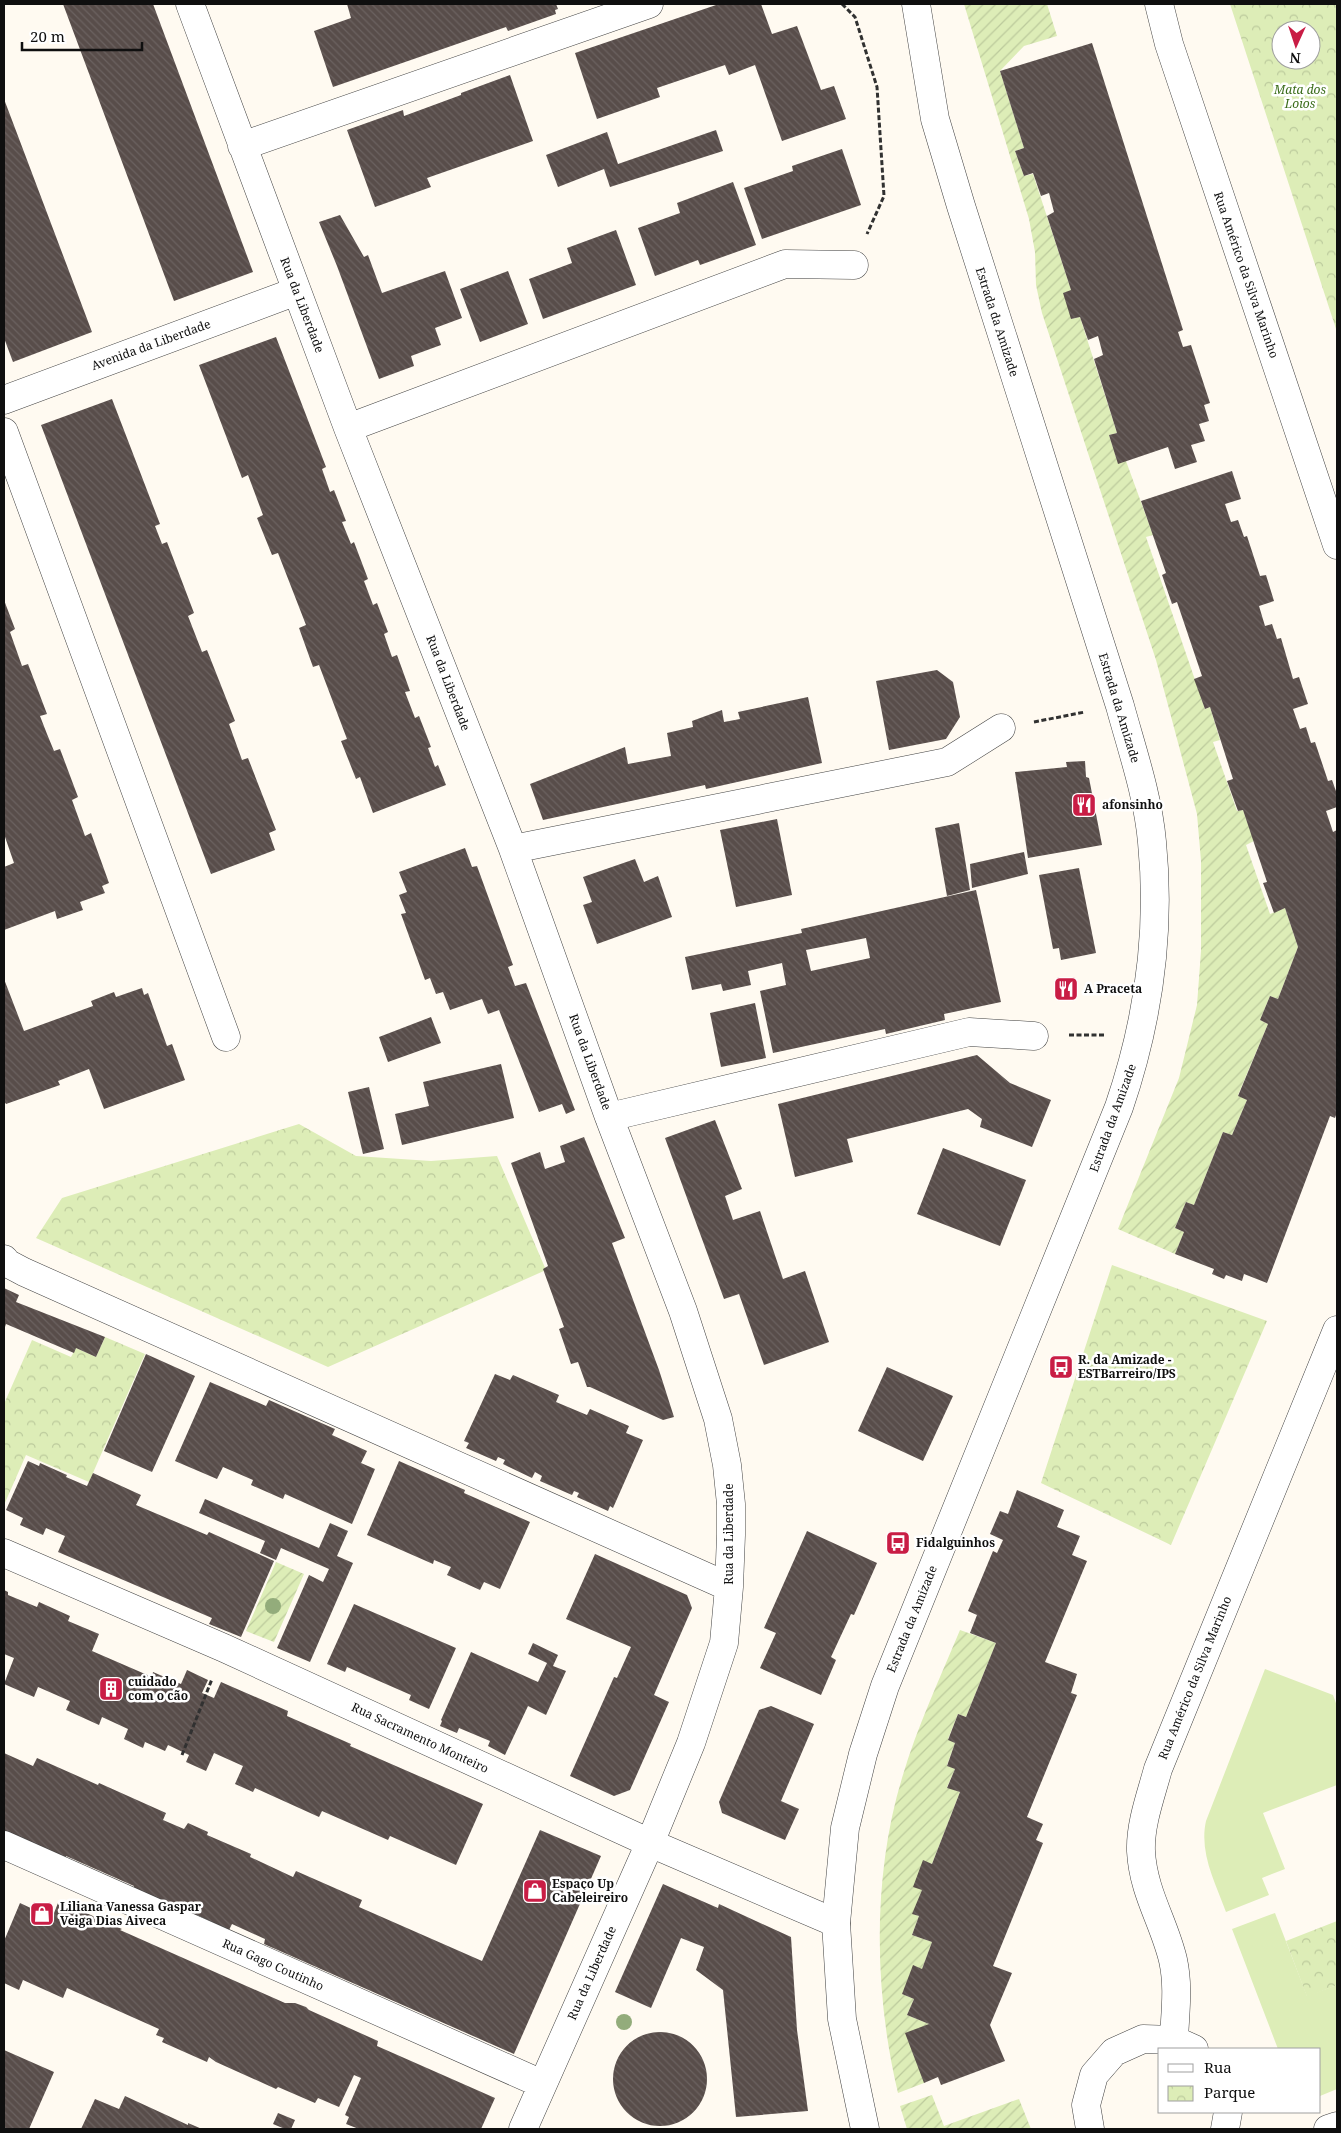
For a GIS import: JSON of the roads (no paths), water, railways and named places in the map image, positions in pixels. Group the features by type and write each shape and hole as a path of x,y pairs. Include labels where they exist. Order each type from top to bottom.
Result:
{"street":[{"name":"Rua da Liberdade","path":"190,4 348,428 512,849 609,1117 684,1311 718,1419 727,1464 731,1504 729,1587 724,1643 691,1743 650,1844 523,2129"},
{"path":"242,146 649,4"},
{"name":"Estrada da Amizade","path":"865,2129 842,2019 836,1923 845,1828 863,1754 885,1686 1119,1107 1141,1034 1151,971 1155,907 1152,841 1139,772 1120,706 935,119 916,4"},
{"name":"Rua Américo da Silva Marinho","path":"1159,4 1169,44 1337,544"},
{"path":"348,428 785,264 854,265"},
{"name":"Avenida da Liberdade","path":"4,400 297,291"},
{"path":"4,432 226,1037"},
{"path":"512,849 947,762 1001,728"},
{"path":"609,1117 969,1032 1034,1036"},
{"path":"4,1259 7,1263 24,1272 729,1587"},
{"name":"Rua Américo da Silva Marinho","path":"1184,2044 1173,1959 1146,1885 1141,1850 1145,1816 1158,1769 1337,1330"},
{"name":"Rua Sacramento Monteiro","path":"4,1553 224,1648 650,1844 836,1923"},
{"name":"Rua Gago Coutinho","path":"4,1845 542,2084"},
{"path":"1090,2129 1086,2104 1094,2075 1114,2052 1143,2040 1184,2044"},
{"path":"1225,2129 1228,2113"},
{"path":"1328,2129 1337,2126"}],"place":[{"name":"afonsinho","path":"1084,805"},
{"name":"A Praceta","path":"1066,989"},
{"name":"R. da Amizade - ESTBarreiro/IPS","path":"1061,1367"},
{"name":"Fidalguinhos","path":"898,1543"},
{"name":"cuidado com o cão","path":"111,1689"},
{"name":"Espaço Up Cabeleireiro","path":"535,1891"},
{"name":"Liliana Vanessa Gaspar Veiga Dias Aiveca","path":"42,1914"}],"park label":[{"name":"Mata dos Loios","path":"1300,97"}]}
